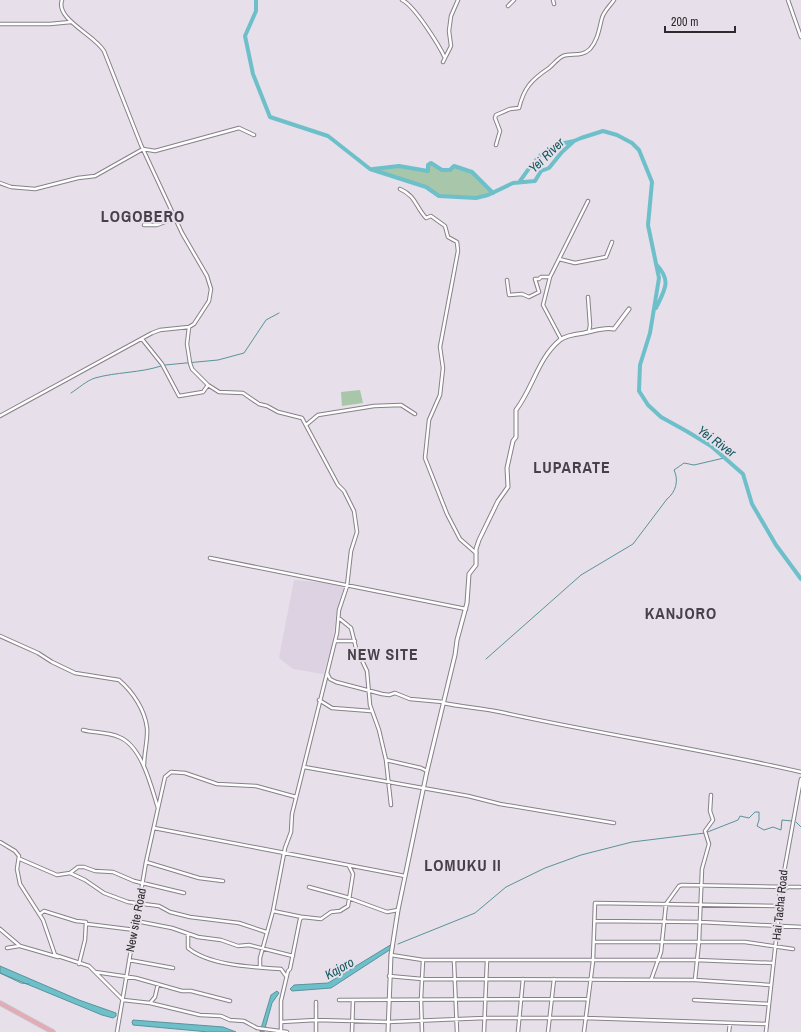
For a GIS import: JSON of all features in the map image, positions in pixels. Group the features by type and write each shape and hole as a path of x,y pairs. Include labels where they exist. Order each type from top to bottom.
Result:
{"main road":[{"path":"0,1003 53,1032"}],"street":[{"path":"0,416 160,330 189,327 194,324 208,304 211,289 207,276 175,218 143,149 104,51 98,43 66,17 61,8 62,0"},
{"path":"402,0 410,5 429,30 445,58"},
{"path":"443,62 450,46 449,31 451,16 458,0"},
{"path":"508,6 514,0"},
{"path":"553,0 554,4"},
{"path":"496,145 500,131 494,118 496,115 510,109 519,108 525,89 535,77 550,67 557,60 571,54 582,54 590,49 600,32 604,14 614,0"},
{"path":"788,0 801,37"},
{"path":"0,24 50,24 71,22"},
{"path":"0,183 11,187 35,189 78,178 95,176 143,149 155,150 239,128 254,135"},
{"path":"400,189 410,193 420,212 426,218 431,216 445,226 448,237 457,242 458,252 440,347 443,368 440,395 429,420 425,458 447,514 460,539 476,553"},
{"path":"561,339 543,305 550,277 588,201"},
{"path":"144,225 157,225 175,218"},
{"path":"559,259 574,263 606,257 612,242"},
{"path":"507,280 509,294 522,294 529,297 539,292 535,279 550,277"},
{"path":"588,297 589,331"},
{"path":"388,1032 388,999 391,955 398,910 423,788 457,640 466,609 470,574 476,565 476,553 479,540 498,501 508,487 507,470 513,441 516,437 516,410 523,400 543,360 561,339 589,331 608,328 614,329 629,310"},
{"path":"189,327 187,344 190,363 192,369 208,385 219,392 243,393 258,404 267,406 278,412 302,418 338,485 344,491 354,511 357,532 351,551 347,586 339,610 340,619 292,814 291,832 284,854 273,911 262,948 260,967"},
{"path":"142,339 162,364 179,396 203,392 208,385"},
{"path":"306,425 318,415 374,406 401,405 415,414"},
{"path":"210,558 466,609"},
{"path":"340,619 351,628 367,671 371,710 379,730 386,760 391,805"},
{"path":"0,636 38,652 52,662 76,673 119,680 123,683 138,702 147,728 144,765"},
{"path":"335,641 355,642"},
{"path":"327,673 330,678 336,682 387,695 396,693 410,699 443,702 498,712 573,729 591,730 683,747 801,772"},
{"path":"319,700 332,708 371,710"},
{"path":"82,730 118,736 128,741 144,765 158,808"},
{"path":"386,760 421,768 427,771"},
{"path":"304,767 423,788 500,804 614,823"},
{"name":"New site Road","path":"117,1032 128,960 140,904 146,862 166,778 171,772 175,772 217,784 256,786 296,797"},
{"name":"Hai Tacha Road","path":"766,1032 779,892 782,883 801,779"},
{"path":"695,980 696,960 700,942 702,869 709,844 705,831 713,820 710,811 711,795"},
{"path":"154,828 405,876"},
{"path":"0,842 17,852 20,859 17,869 20,884 40,914 46,926 53,951 59,957"},
{"path":"20,859 53,874 70,873 85,880 104,893 140,904 159,906 170,912 190,916 239,923 266,932"},
{"path":"146,862 199,878 223,881"},
{"path":"273,911 315,919 324,918 330,912 338,912 346,908 350,899 353,874 349,866"},
{"path":"70,873 78,867 84,867 95,871 113,872 129,880 184,893"},
{"path":"651,980 659,961 666,904 675,890 682,885 800,887"},
{"path":"309,887 387,912 398,910"},
{"path":"779,892 788,887"},
{"path":"584,1032 593,961 595,903 778,906"},
{"path":"40,914 44,911 76,921 85,922 87,924 135,930"},
{"path":"281,1031 282,1001 288,970 290,968 302,917"},
{"path":"136,921 172,928 188,934 221,940 238,946 249,945 293,956"},
{"path":"595,922 700,922 801,927"},
{"path":"79,964 87,924"},
{"path":"0,929 20,946"},
{"path":"188,934 188,948 211,960 281,969 287,976"},
{"path":"594,942 744,942 793,949"},
{"path":"7,948 20,946 89,966 123,1000 150,1003 200,1015 215,1015 244,1021 256,1028 287,1032"},
{"path":"391,955 423,960 454,961 696,960 773,963"},
{"path":"128,960 173,968"},
{"path":"422,1032 421,999 423,960"},
{"path":"484,1032 487,960"},
{"path":"454,961 457,1032"},
{"path":"95,972 126,977 230,1001"},
{"path":"389,976 422,979 486,978 695,980 770,984"},
{"path":"518,1032 523,979"},
{"path":"548,1032 548,1018 554,979"},
{"path":"150,1003 155,997 158,984"},
{"path":"339,1000 455,998 588,999"},
{"path":"352,1032 353,1000"},
{"path":"694,1000 768,1004"},
{"path":"316,1002 316,1032"},
{"path":"281,1022 316,1020 388,1022 485,1018 585,1018 767,1024"},
{"path":"729,1032 730,1023"}],"shaded area":[{"path":"294,580 326,583 344,587 337,608 332,646 323,674 293,669 279,658"}],"green space":[{"path":"431,163 442,170 450,170 454,166 472,172 493,193 476,198 439,196 426,187 370,169 393,165 428,171 428,165"},
{"path":"360,390 363,403 342,406 341,392"}],"water":[{"path":"392,944 391,949 331,988 292,991 290,989 294,985 328,983"},
{"path":"0,966 79,1000 116,1013 116,1016 113,1018 102,1015 0,973"},
{"path":"277,991 279,993 272,1003 264,1032 260,1032 271,995"},
{"path":"133,1020 223,1027 236,1032 209,1032 133,1025"}],"waterway":[{"name":"Yei River","path":"256,0 256,11 245,36 253,74 270,117 328,136 370,169 426,187 439,196 476,198 488,195 513,183 535,181 541,171 549,168 562,152 574,141 603,131 617,135 632,143 639,150 652,182 648,225 659,278 650,333 640,365 639,391 648,405 661,417 711,446 743,474 752,504 776,545 801,579"},
{"path":"520,181 531,165 542,154 555,146 574,141"},
{"path":"373,169 399,166 428,171 428,165 431,163 442,170 450,170 454,166 472,172 493,193"},
{"path":"656,264 664,275 665,280 664,290 656,308"},
{"path":"165,365 218,360 244,353 266,320 279,313"},
{"path":"71,393 95,378 161,366"},
{"path":"486,659 581,575 633,544 673,493 676,486 676,474 674,470 684,463 694,465 724,458"},
{"path":"398,944 475,913 506,887 545,868 581,855 632,842 705,833 738,820 740,816 749,818 755,812 759,812 757,826 764,830 773,827 781,830 782,820 792,821"},
{"path":"796,822 801,827"},
{"path":"0,973 21,983 29,984"}],"district":[{"name":"LOGOBERO","path":"143,216"},
{"name":"LUPARATE","path":"572,467"},
{"name":"KANJORO","path":"681,613"},
{"name":"NEW SITE","path":"383,654"},
{"name":"LOMUKU II","path":"463,865"}],"water label":[{"name":"Kajoro","path":"339,968"}]}
